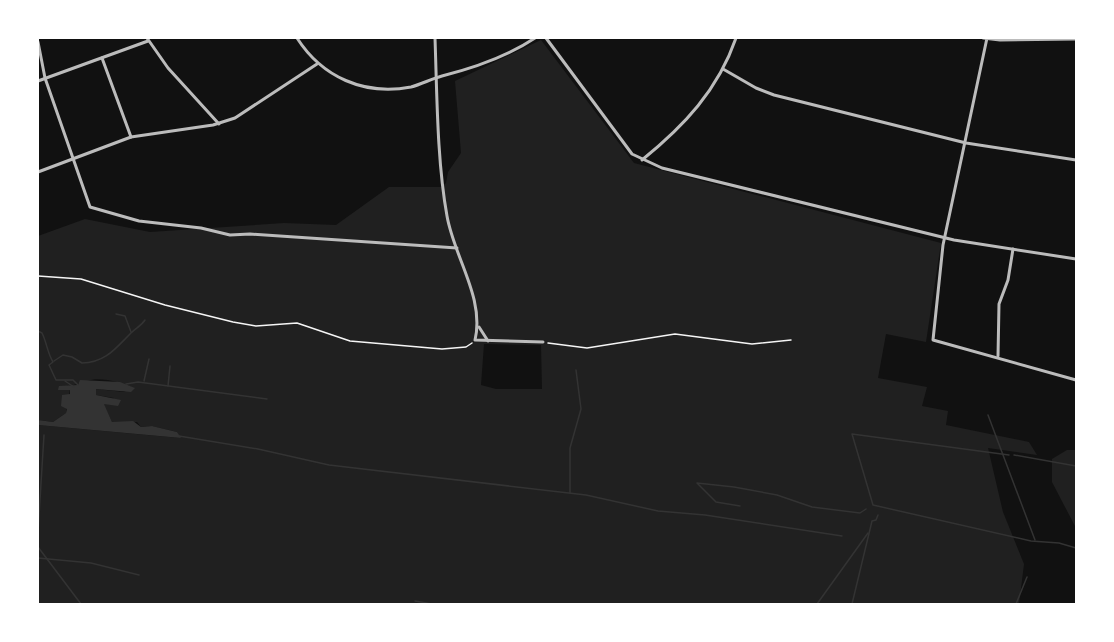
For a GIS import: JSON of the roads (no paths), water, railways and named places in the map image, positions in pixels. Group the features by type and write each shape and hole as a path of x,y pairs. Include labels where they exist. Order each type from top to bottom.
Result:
{"street":[{"path":"297,38 317,64 355,86 393,89 413,86 486,62 535,38"},
{"path":"435,38 447,218 478,326 488,341"},
{"path":"546,38 632,154 641,160 662,168 946,238 1077,259"},
{"path":"641,160 672,136 698,108 723,69 736,38"},
{"path":"1077,39 986,38 946,238 933,340 1077,380"},
{"path":"38,81 147,39 188,93 219,124"},
{"path":"38,42 45,78 90,207 139,221 201,228 230,235 250,234 457,248"},
{"path":"102,58 131,137"},
{"path":"38,172 131,137 219,124 235,118 317,64"},
{"path":"723,69 756,88 774,95 966,143 1077,160"},
{"path":"998,357 999,304 1008,280 1013,249"},
{"path":"478,326 475,340 543,342"}],"waterway":[{"path":"116,314 125,316 131,332"},
{"path":"54,361 63,355 82,363 104,357 145,320"},
{"path":"38,331 42,333 53,362 49,365 56,380 73,380 78,385"},
{"path":"144,381 149,359"},
{"path":"168,386 170,366"},
{"path":"570,493 570,448 581,409 576,370"},
{"path":"65,381 74,387"},
{"path":"126,384 138,382 267,399"},
{"path":"988,415 1035,540"},
{"path":"1009,455 852,434 873,505 1031,541 1059,543 1076,548"},
{"path":"38,532 44,435"},
{"path":"179,436 258,449 329,465 586,495 658,511 705,515 842,536"},
{"path":"1014,455 1076,466"},
{"path":"740,506 716,502 697,483 777,495 812,507 860,513 866,509"},
{"path":"852,604 872,521 876,520 878,515"},
{"path":"817,604 868,533"},
{"path":"38,547 81,604"},
{"path":"38,558 91,563 139,575"},
{"path":"1016,604 1027,577"},
{"path":"415,601 432,604"}]}
